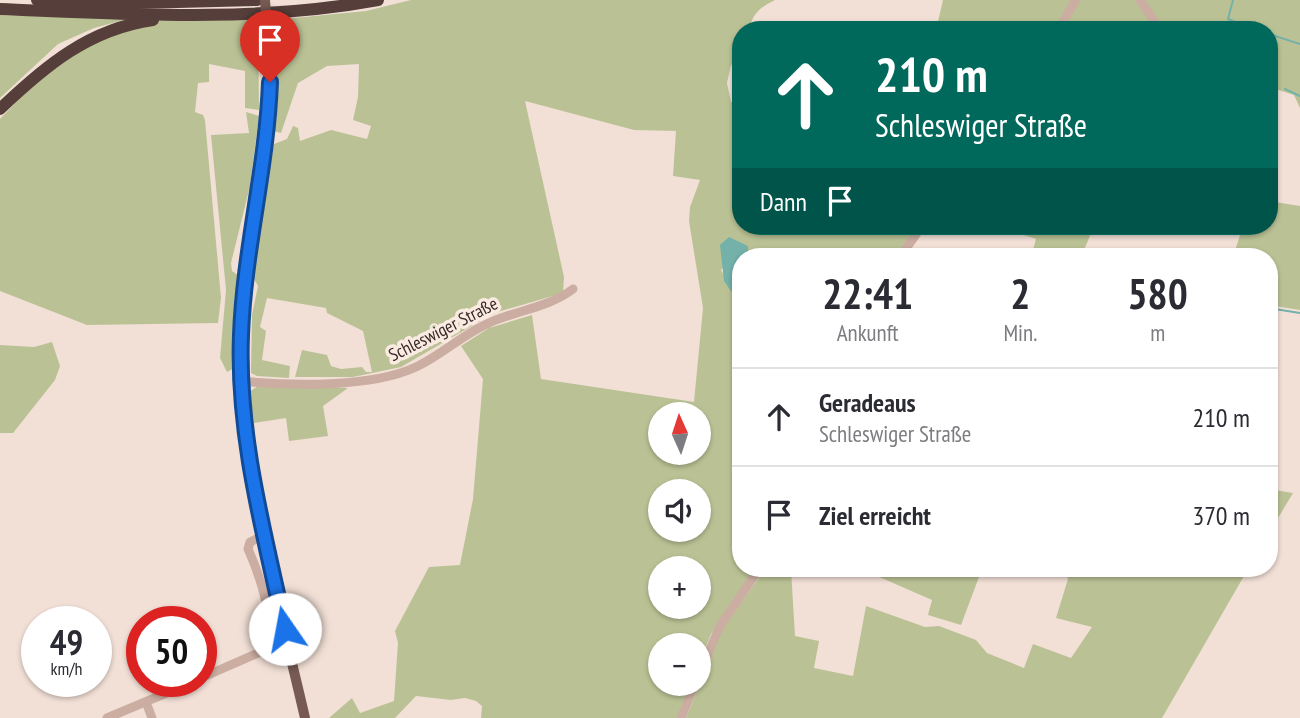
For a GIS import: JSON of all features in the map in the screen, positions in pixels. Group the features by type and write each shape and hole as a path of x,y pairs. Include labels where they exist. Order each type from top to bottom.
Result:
{"highway":[{"path":"37,0 283,11 378,0"},
{"path":"187,0 216,8"},
{"path":"0,109 40,71 95,35 130,23 257,0"},
{"path":"0,9 216,8"}],"main road":[{"path":"265,0 268,39 267,139 245,283 241,382 245,432 305,718"}],"street":[{"path":"1063,21 1076,0"},
{"path":"1140,0 1154,21"},
{"name":"Schleswiger Straße","path":"241,382 362,382 396,375 418,366 487,323 556,301 573,289"},
{"path":"217,671 267,649 269,638 262,587 259,572 248,549 250,542 265,535"},
{"path":"711,647 720,626 754,577"},
{"path":"681,718 690,696"},
{"path":"107,718 158,697"},
{"path":"146,702 152,718"}],"green space":[{"path":"411,0 775,0 758,12 751,21 732,21 732,64 727,83 732,102 732,235 912,235 902,248 748,248 744,245 741,248 732,248 732,258 721,270 732,290 732,577 750,577 711,634 648,633 648,696 686,696 678,718 481,718 482,706 476,701 416,696 395,718 329,718 352,698 360,713 394,701 398,643 395,631 429,567 460,565 473,499 483,379 461,346 489,328 532,315 541,379 694,402 703,308 689,221 690,207 700,180 673,176 676,131 634,130 525,101 564,277 563,293 494,313 401,367 353,377 295,377 302,350 327,355 331,366 341,369 362,367 366,372 372,372 363,331 327,313 326,308 267,298 260,327 266,331 262,360 290,366 289,378 257,376 251,373 252,315 258,286 252,275 274,144 287,139 293,126 298,128 300,141 331,130 367,139 371,126 353,120 358,97 359,64 327,66 298,83 281,133 273,131 273,20 366,11"},
{"path":"943,0 1073,0 1060,21 938,21"},
{"path":"1080,0 1136,0 1150,21 1067,21"},
{"path":"1144,0 1300,0 1300,108 1294,95 1278,90 1278,21 1157,21"},
{"path":"0,15 128,19 94,28 58,44 0,98"},
{"path":"258,19 259,110 245,108 245,71 209,64 209,82 198,83 195,112 203,115 205,120 221,298 218,323 87,325 0,291 0,119 59,64 110,34 161,21"},
{"path":"246,112 259,116 250,186 231,263 232,271 242,278 236,367 227,372 220,358 226,290 211,135 249,133"},
{"path":"1278,202 1300,206 1300,310 1278,306 1278,248 1236,248 1240,235 1278,235"},
{"path":"1024,235 1090,235 1085,248 1034,248 1036,239"},
{"path":"52,342 60,366 55,380 13,433 0,433 0,345 34,347"},
{"path":"261,384 348,388 323,406 328,436 289,441 286,418 254,423 249,392"},
{"path":"1278,490 1293,493 1278,518"},
{"path":"759,577 791,577 795,636 819,641 814,668 853,676 866,606 925,627 939,626 976,640 987,653 1024,668 1033,644 1071,658 1092,627 1056,618 1067,577 1243,577 1162,718 686,718 695,696 711,696 711,657 723,628"},
{"path":"879,577 979,577 961,625 928,615 932,600"}],"water":[{"path":"729,237 748,246 732,248 732,292 724,281 720,245"}],"waterway":[{"path":"1233,0 1228,19 1233,21"},
{"path":"1278,37 1300,44"},
{"path":"1285,89 1300,96"},
{"path":"1278,309 1300,313"}],"route":[{"path":"270,82 267,139 246,272 240,337 241,382 245,432 285,629"}]}
